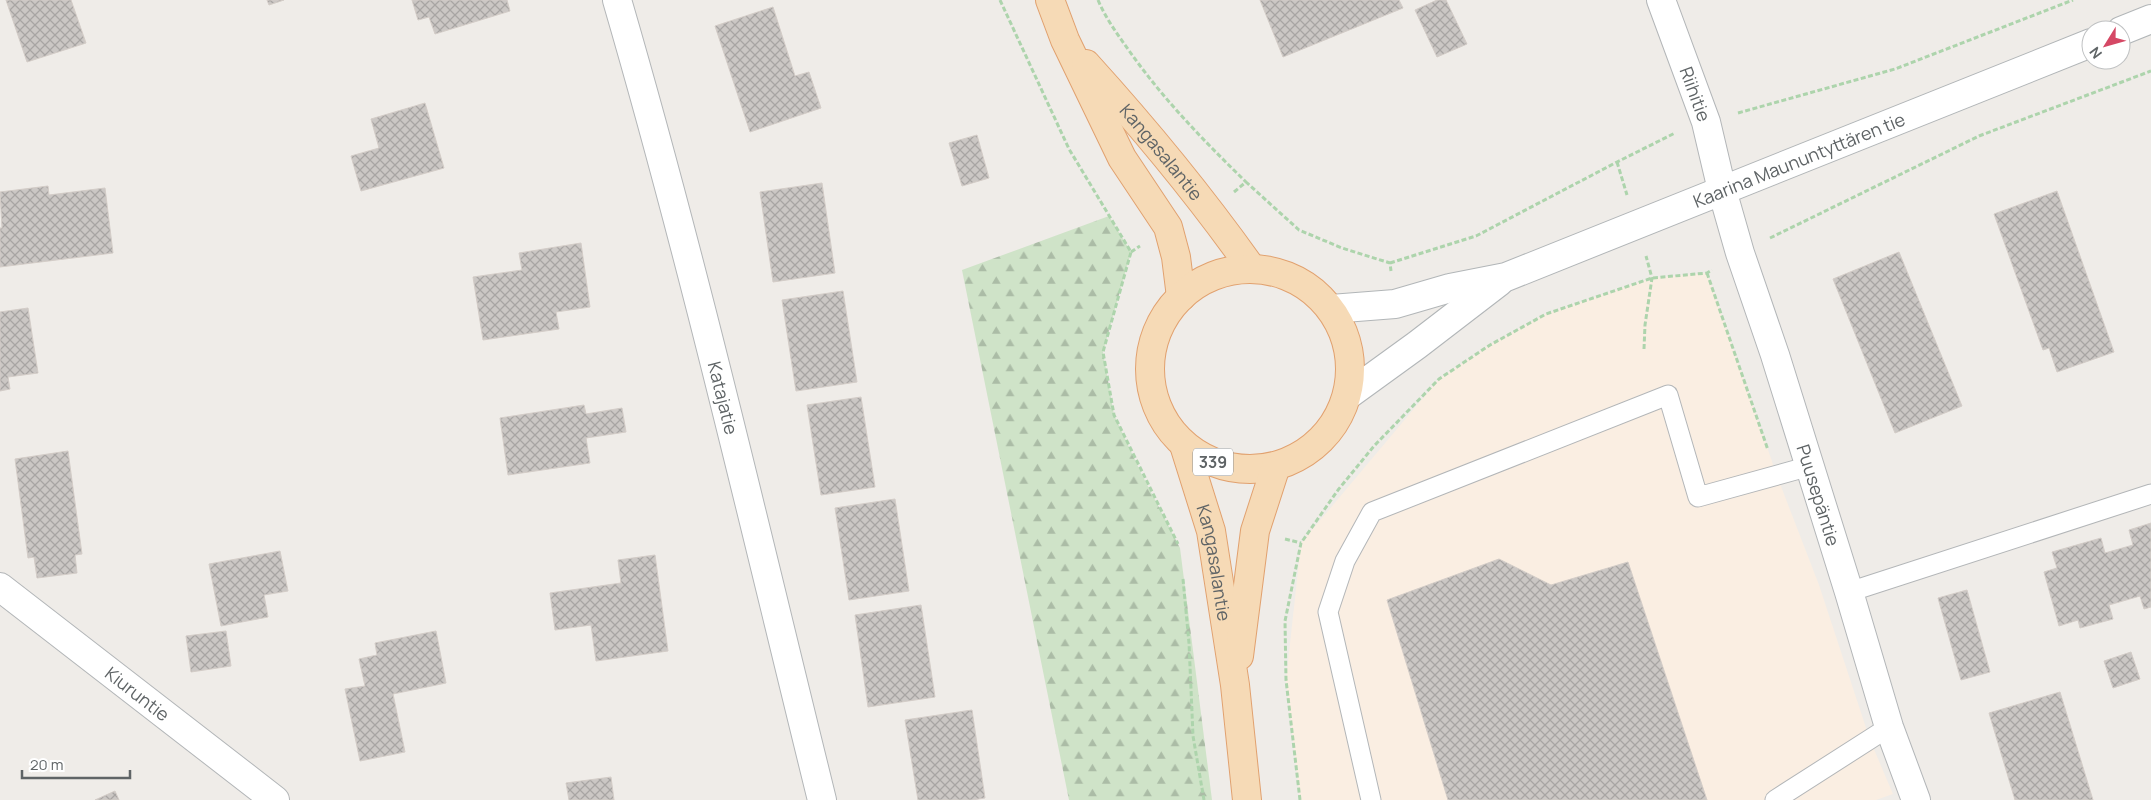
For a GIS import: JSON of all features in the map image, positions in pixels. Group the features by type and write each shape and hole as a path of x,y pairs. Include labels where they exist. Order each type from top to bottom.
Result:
{"main road":[{"name":"Kangasalantie","path":"1050,0 1065,40 1122,158 1168,227 1176,257 1180,297"},
{"name":"Kangasalantie","path":"1065,40 1135,118 1210,210 1252,269"},
{"name":"339","path":"1252,269 1288,276 1319,295 1331,309 1347,342 1351,377 1348,395 1342,411 1322,440 1293,460 1258,470 1220,465 1201,457 1184,445 1170,430 1160,412 1152,392 1150,372 1151,351 1157,331 1168,312 1180,297 1197,284 1216,275 1234,270 1252,269"},
{"name":"Kangasalantie","path":"1184,445 1211,531 1235,684 1247,800"},
{"name":"Kangasalantie","path":"1235,684 1254,531 1276,466"}],"street":[{"name":"Katajatie","path":"617,0 654,126 720,383 822,800"},
{"name":"Riihitie","path":"1661,0 1706,122 1722,190"},
{"path":"2131,27 2151,19"},
{"name":"Kaarina Maununtyttären tie","path":"1331,309 1395,304 1450,288 1506,277 2081,47"},
{"name":"Puusepäntie","path":"1722,190 1740,253 1810,466 1889,727 1916,800"},
{"name":"Kaarina Maununtyttären tie","path":"1348,395 1506,277"},
{"name":"Kiuruntie","path":"0,587 275,800"}],"lane":[{"path":"1371,800 1328,612 1345,562 1372,512 1668,395 1698,497 1810,466"},
{"path":"1849,592 2151,494"},
{"path":"1775,800 1889,727"}],"path":[{"path":"1000,0 1069,149 1130,252"},
{"path":"1098,0 1104,16 1152,84 1199,136 1299,230 1342,248 1390,263 1395,304"},
{"path":"1417,345 1439,379 1490,345 1546,314 1652,278 1707,273 1740,253 1979,136 2151,71"},
{"path":"1210,210 1246,182"},
{"path":"1168,227 1130,252 1103,352 1114,415 1141,473 1180,548"},
{"path":"1644,349 1645,325 1652,278"},
{"path":"1183,576 1189,643 1193,736 1204,800"}],"shaded area":[{"path":"1707,273 1777,476 1819,585 1870,740 1893,794 1876,800 1300,800 1286,680 1301,543 1439,379 1490,345 1546,314 1652,278"}],"green space":[{"path":"1109,216 1131,252 1103,352 1114,415 1141,473 1180,548 1212,800 1069,800 962,270"}],"building":[{"path":"6,0 71,0 86,43 27,62"},
{"path":"267,0 284,0 269,5"},
{"path":"412,0 507,0 510,11 435,34 429,17 418,20"},
{"path":"1260,0 1399,0 1403,8 1283,57"},
{"path":"1437,0 1446,0 1467,44 1437,57 1415,10"},
{"path":"773,7 795,76 809,72 821,108 750,132 715,26"},
{"path":"425,103 444,168 361,191 351,156 379,148 371,119"},
{"path":"977,135 989,178 962,186 949,143"},
{"path":"822,183 835,273 773,282 760,192"},
{"path":"48,186 49,195 105,188 113,253 0,267 0,228 2,228 0,192"},
{"path":"2057,191 2114,352 2057,372 2049,348 2043,350 1994,214"},
{"path":"581,243 590,307 556,312 559,329 483,340 473,277 522,270 519,253"},
{"path":"1899,252 1962,406 1895,433 1833,279"},
{"path":"843,291 857,382 796,391 782,300"},
{"path":"28,308 38,373 8,377 10,389 0,391 0,312"},
{"path":"861,397 875,487 821,495 807,405"},
{"path":"584,405 586,414 622,408 626,432 586,438 590,463 508,475 500,418"},
{"path":"68,451 82,554 75,555 77,573 37,578 34,557 28,558 15,459"},
{"path":"895,499 909,591 849,600 835,508"},
{"path":"2151,523 2151,607 2144,609 2140,596 2109,605 2113,619 2080,628 2078,620 2059,626 2044,572 2057,568 2052,552 2101,538 2105,553 2133,545 2129,530"},
{"path":"280,551 288,591 264,595 268,617 221,626 209,564"},
{"path":"655,555 668,651 596,661 591,625 555,630 550,593 621,583 618,560"},
{"path":"1499,559 1551,585 1628,562 1707,800 1448,800 1387,600"},
{"path":"1967,590 1990,672 1961,680 1938,598"},
{"path":"921,605 935,697 868,707 855,615"},
{"path":"226,631 231,666 191,672 186,636"},
{"path":"436,631 446,683 393,694 405,752 360,761 345,689 365,686 359,659 377,655 375,643"},
{"path":"2131,652 2140,679 2113,688 2104,661"},
{"path":"2060,692 2093,800 2015,800 1989,713"},
{"path":"972,710 985,798 972,800 918,800 905,720"},
{"path":"611,777 614,800 569,800 566,783"},
{"path":"115,791 119,800 95,800"}]}
